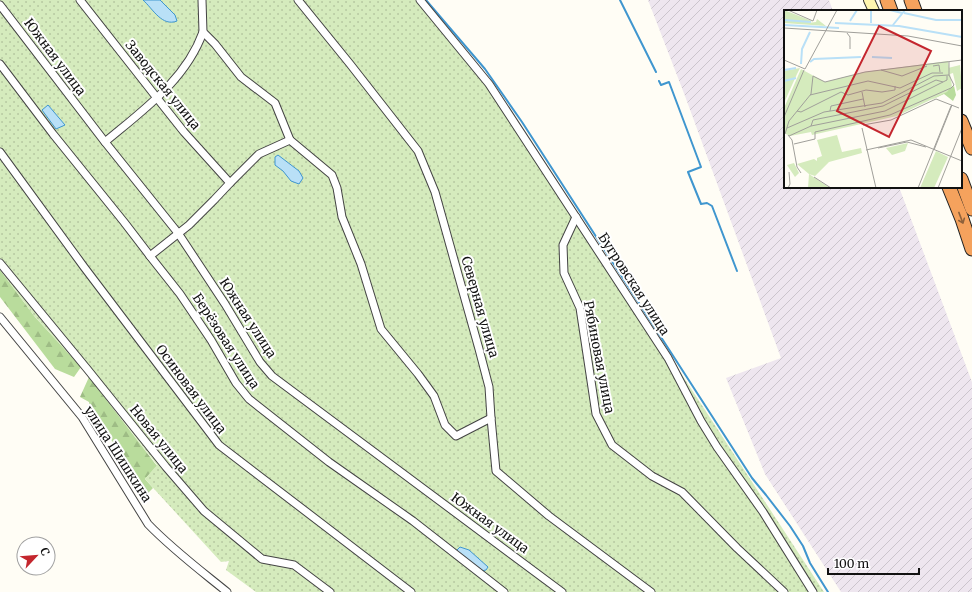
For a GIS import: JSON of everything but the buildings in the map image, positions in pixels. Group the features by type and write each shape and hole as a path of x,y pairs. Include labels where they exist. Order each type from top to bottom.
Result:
{"highway":[{"path":"883,0 885,10"},
{"path":"887,0 891,10"},
{"path":"911,0 915,10"},
{"path":"962,123 972,148"},
{"path":"962,182 972,209"},
{"path":"949,188 972,249"}],"street":[{"name":"Заводская улица","path":"80,0 184,132 230,183"},
{"path":"104,142 157,98 184,67 198,45 203,32 202,0"},
{"name":"Северная улица","path":"298,0 418,151 435,192 489,387 490,418 496,471 549,516 651,592"},
{"name":"Бугровская улица","path":"420,0 489,84 668,358 701,421 721,453 763,512 813,592"},
{"path":"869,0 874,10"},
{"name":"Южная улица","path":"0,5 104,142 178,233 260,362 272,376 562,592"},
{"path":"203,32 215,44 241,77 275,103 290,140 332,175 337,188 342,217 361,264 381,329 434,396 445,425 456,436 490,418"},
{"name":"Берёзовая улица","path":"0,64 53,134 180,294 211,340 236,383 249,399 329,462 413,521 504,592"},
{"path":"150,256 189,225 258,154 290,140"},
{"name":"Осиновая улица","path":"0,152 84,267 219,445 412,592"},
{"name":"Рябиновая улица","path":"576,217 563,245 564,273 580,308 596,414 612,445 652,476 682,492 737,548 784,592"},
{"name":"Новая улица","path":"0,263 166,467 204,511 262,559 294,565 330,592"},
{"name":"улица Шишкина","path":"0,317 82,417 148,524 186,559 227,592"}],"shaded area":[{"path":"648,0 829,0 833,10 784,10 784,188 899,188 972,382 972,592 841,592 765,474 726,378 781,358 685,96"}],"green space":[{"path":"0,0 423,0 484,72 824,592 256,592 226,570 229,561 221,562 145,479 157,465 81,367 35,317 0,270"},
{"path":"0,270 35,317 81,367 74,377 55,369 0,297"},
{"path":"89,377 157,466 145,479 153,488 148,493 90,409 89,402 80,397"}],"water":[{"path":"143,0 160,0 175,15 177,21 167,22 162,19"},
{"path":"48,105 65,125 56,129 42,110"},
{"path":"278,155 299,171 303,178 299,184 291,181 283,171 275,165 275,157"},
{"path":"460,547 469,550 488,567 486,570 481,571 457,553 457,550"}],"waterway":[{"path":"426,0 485,69 522,122 752,478 790,526 803,546 810,563 828,592"},
{"path":"620,0 656,72"},
{"path":"659,81 661,85 669,82 701,167 688,172 701,204 707,203 712,206 737,271"}]}
